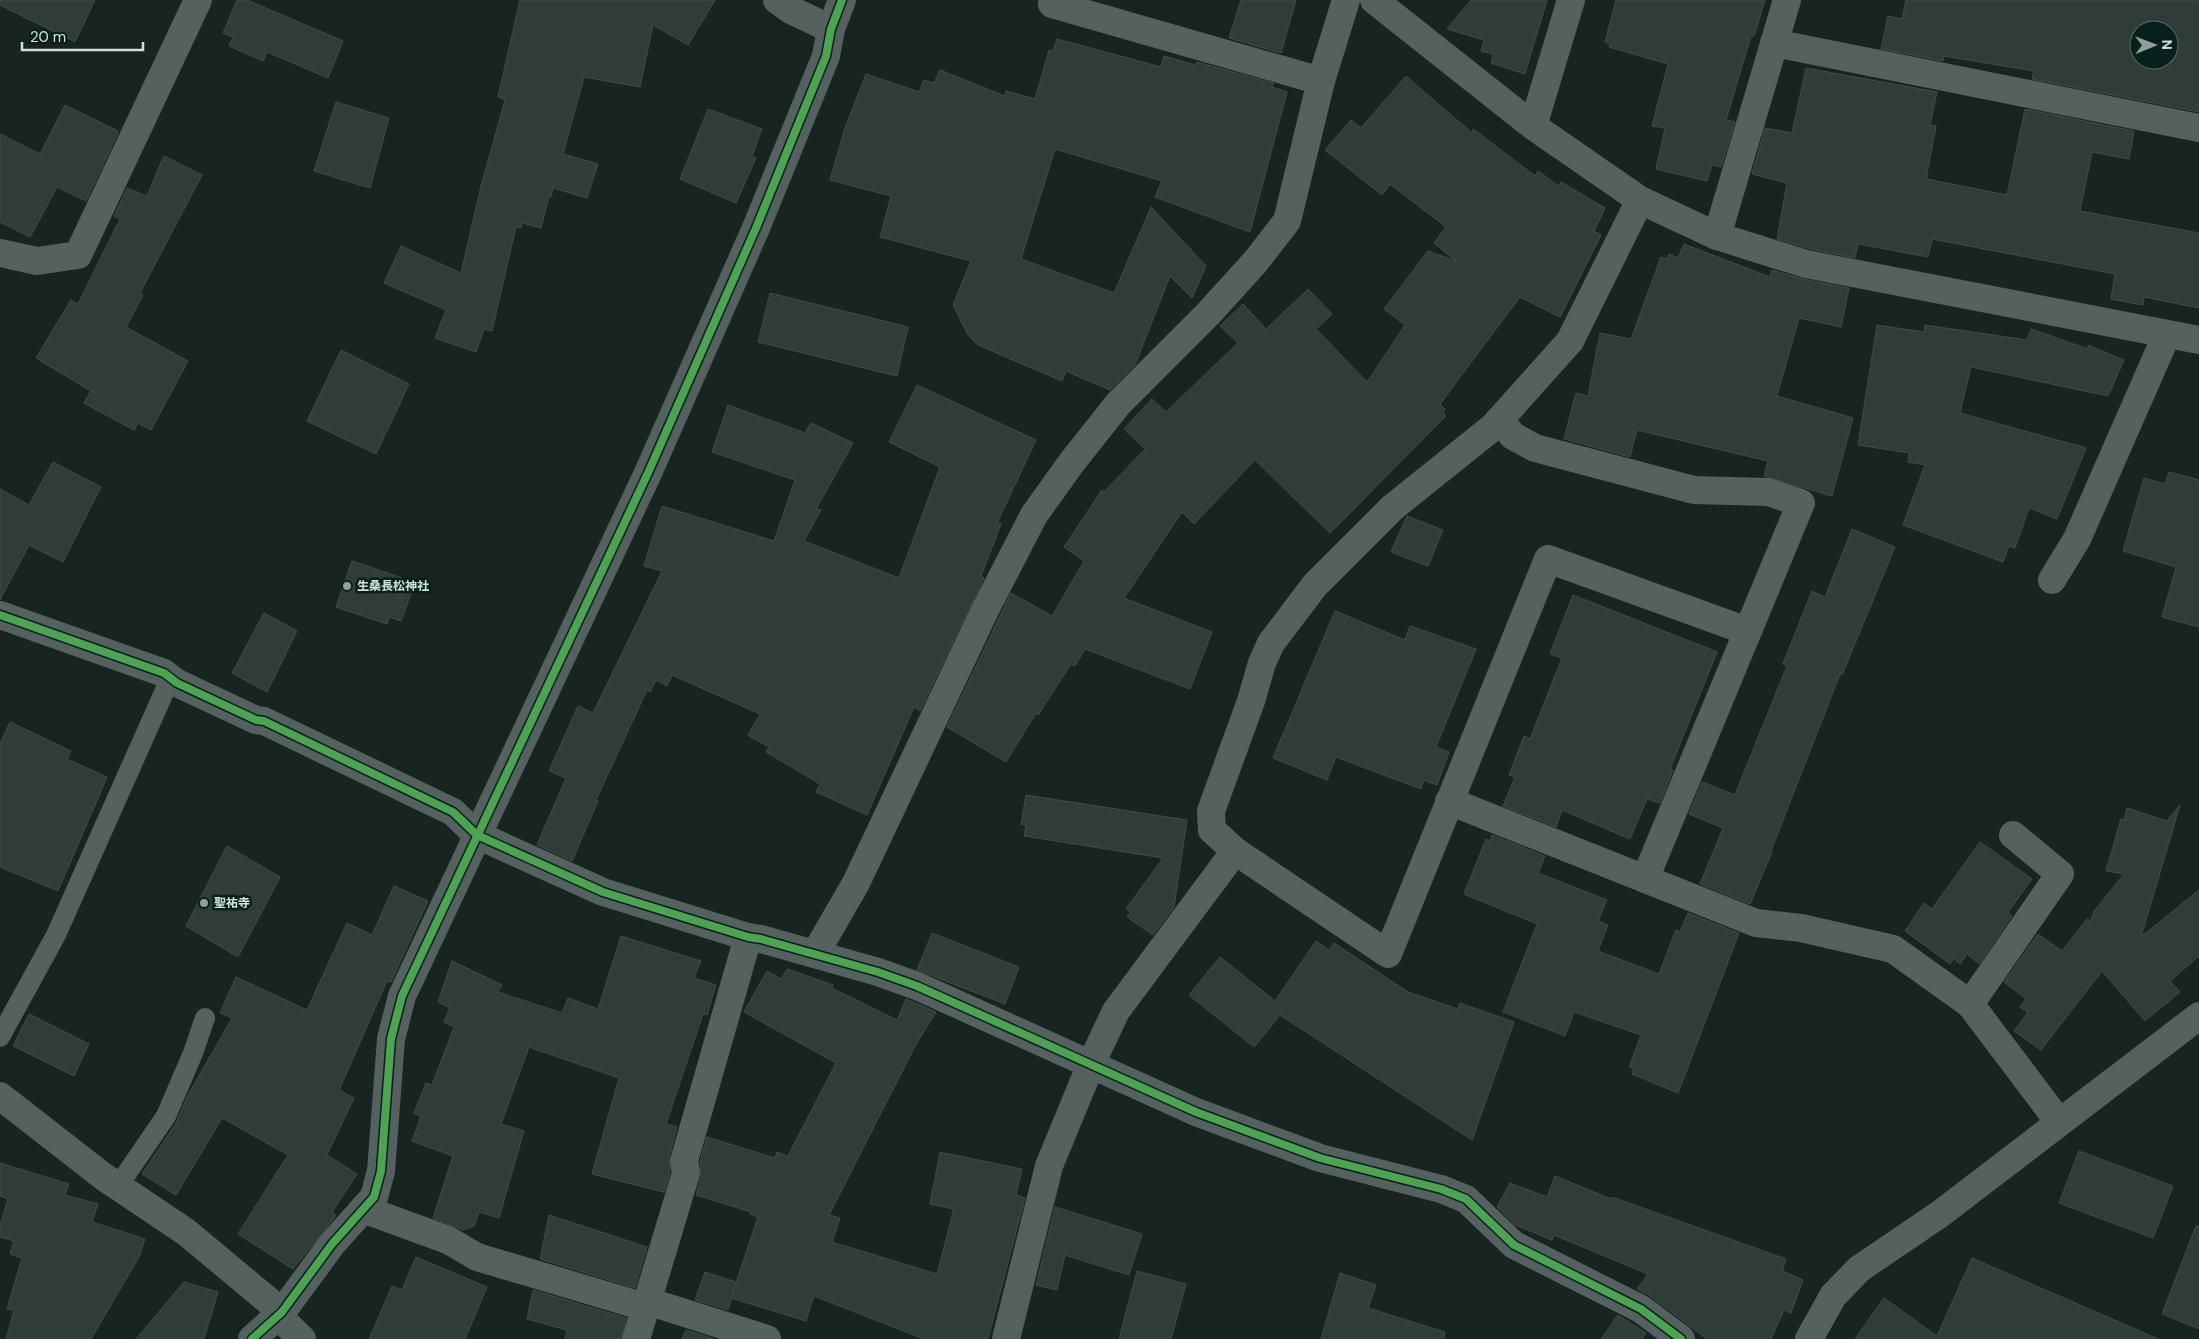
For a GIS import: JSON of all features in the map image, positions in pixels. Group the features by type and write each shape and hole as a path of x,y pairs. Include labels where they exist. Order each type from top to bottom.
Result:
{"street":[{"path":"0,253 37,261 78,255 198,0"},
{"path":"777,0 791,10 831,29"},
{"path":"252,1339 280,1314 332,1244 374,1197 381,1171 391,1039 402,996 477,835 508,775 660,446 760,219 826,56 831,29 842,0"},
{"path":"1053,0 1052,4 1321,81"},
{"path":"815,954 856,883 985,610 1034,515 1072,462 1118,404 1208,314 1256,261 1287,221 1321,81 1346,0"},
{"path":"1374,0 1533,126 1640,200 1717,236 1806,264 2199,340"},
{"path":"1533,126 1570,0"},
{"path":"1717,236 1787,0"},
{"path":"1774,43 2199,128"},
{"path":"1640,200 1570,341 1499,420 1392,508 1315,585 1271,642 1211,811 1212,830 1236,851 1388,954 1548,559 1747,631"},
{"path":"2052,580 2077,539 2167,334"},
{"path":"1499,420 1514,436 1534,448 1694,490 1768,492 1801,503 1645,878"},
{"path":"0,615 164,674 170,679 256,720 264,721 453,812 477,835 616,898 748,937 878,972 917,986 1196,1112 1320,1158 1441,1189 1466,1199 1514,1245 1642,1309 1681,1339"},
{"path":"1449,801 1645,878 1716,909 1756,923 1801,928 1893,949 1970,1004 2059,1122"},
{"path":"1970,1004 2060,874 2013,835"},
{"path":"1006,1339 1049,1166 1091,1064 1116,1011 1236,851"},
{"path":"636,1339 686,1173 684,1161 748,937"},
{"path":"1809,1339 1832,1296 1859,1269 1940,1214 2199,1016"},
{"path":"0,1096 118,1186 186,1232 280,1314 302,1339"},
{"path":"363,1208 448,1240 478,1257 767,1339"}],"lane":[{"path":"0,1037 56,935 170,679"},
{"path":"118,1186 166,1116 193,1053 205,1018"}],"building":[{"path":"0,0 95,0 75,42 0,5"},
{"path":"237,0 247,0 343,41 328,78 267,52 263,61 229,46 233,37 223,33"},
{"path":"520,0 715,0 688,45 653,25 640,87 584,77 563,154 598,164 587,198 553,188 551,197 549,196 541,228 522,223 521,228 516,227 492,331 484,329 476,352 435,338 446,310 384,283 401,246 461,273 480,190 505,100 498,97"},
{"path":"1241,0 1296,0 1281,53 1229,38"},
{"path":"1471,0 1547,0 1525,74 1491,63 1493,54 1481,51 1484,40 1447,29"},
{"path":"1616,0 1765,0 1754,36 1751,36 1726,120 1735,122 1721,167 1712,165 1707,181 1656,169 1665,128 1652,126 1668,64 1609,47 1610,44 1605,42"},
{"path":"1906,0 2199,0 2199,112 2032,79 2034,71 1944,56 1943,61 1881,49 1888,16 1902,19"},
{"path":"1057,39 1161,67 1164,56 1196,65 1197,62 1273,83 1272,87 1287,92 1250,232 1155,197 1162,181 1055,149 1021,259 1114,293 1151,207 1206,266 1192,298 1170,276 1135,365 1110,390 1066,371 1062,381 978,345 968,335 953,305 971,261 880,237 891,196 830,180 845,128 866,74 919,92 924,80 934,83 940,70 1005,96 1006,91 1035,99 1049,50 1053,51"},
{"path":"1806,68 1937,92 1930,125 1936,126 1926,179 2007,195 2025,109 2134,131 2129,159 2092,152 2080,211 2199,233 2199,308 2144,297 2143,305 2111,299 2115,274 1932,239 1928,257 1858,244 1855,258 1810,249 1777,239 1787,183 1752,174 1765,128 1792,133"},
{"path":"1406,76 1472,133 1473,129 1535,176 1538,171 1559,186 1561,182 1605,208 1594,231 1601,235 1560,317 1520,297 1440,404 1445,409 1443,413 1446,416 1330,533 1255,460 1194,524 1182,512 1124,598 1212,632 1190,689 1085,649 1075,666 1071,664 1038,715 1036,713 1006,762 947,727 1011,593 1052,616 1084,561 1064,547 1102,490 1104,492 1145,449 1124,429 1152,399 1166,412 1238,343 1220,326 1243,304 1266,329 1308,289 1332,314 1316,329 1367,382 1405,325 1384,309 1428,251 1456,261 1434,243 1446,227 1390,184 1382,195 1325,150 1351,120 1361,128"},
{"path":"336,102 389,118 370,188 314,171"},
{"path":"65,105 118,131 118,133 86,201 57,187 30,237 0,222 0,134 40,154"},
{"path":"708,109 762,129 752,156 756,158 736,203 680,179"},
{"path":"164,156 202,175 140,293 143,295 126,327 188,361 151,430 138,423 134,430 84,403 91,391 36,358 71,300 78,304 120,219 114,216 127,188 147,196"},
{"path":"1684,244 1770,277 1772,270 1803,279 1849,288 1841,327 1799,318 1777,396 1853,418 1832,496 1764,476 1768,461 1637,430 1630,457 1564,439 1576,393 1588,396 1600,333 1631,339 1661,257 1667,259 1669,254 1678,258"},
{"path":"770,293 908,327 897,376 758,342"},
{"path":"1877,325 1924,332 1925,325 2027,340 2031,329 2088,349 2088,345 2124,360 2108,396 1971,367 1960,413 2086,448 2057,519 2029,508 2015,548 2009,546 2003,562 1903,525 1925,465 1908,462 1909,453 1858,445"},
{"path":"341,350 409,384 376,454 307,421"},
{"path":"917,385 1036,440 997,523 1001,524 981,576 984,578 920,711 914,707 867,815 816,792 820,784 766,752 769,747 748,735 760,714 672,675 667,686 656,680 650,692 647,690 596,800 598,801 572,861 537,845 566,778 549,771 578,706 593,713 662,571 644,566 662,506 774,541 795,480 712,452 728,405 805,433 811,423 853,443 816,509 821,510 804,541 899,578 940,467 889,442"},
{"path":"53,462 101,487 63,562 29,545 0,600 0,489 29,505"},
{"path":"2169,472 2199,480 2199,627 2162,617 2176,567 2123,551 2144,478 2165,484"},
{"path":"1407,516 1443,530 1428,566 1391,552"},
{"path":"1852,529 1895,547 1842,675 1840,674 1772,852 1750,904 1700,884 1723,828 1689,814 1702,782 1735,795 1787,666 1783,664 1812,591 1825,597"},
{"path":"352,561 402,578 399,587 412,591 401,621 389,617 387,624 336,607"},
{"path":"1573,595 1717,652 1670,769 1673,770 1660,803 1647,799 1630,839 1562,810 1556,827 1503,806 1515,777 1509,775 1524,736 1530,739 1562,658 1550,654"},
{"path":"1335,611 1405,640 1410,626 1476,649 1436,747 1449,752 1437,785 1423,780 1421,789 1336,757 1327,780 1273,758"},
{"path":"264,613 297,631 267,692 232,673"},
{"path":"10,722 71,751 67,759 107,777 58,891 0,867 0,744"},
{"path":"1026,795 1187,820 1174,907 1153,935 1127,917 1131,912 1126,909 1163,858 1024,836 1026,825 1021,824"},
{"path":"2180,805 2141,937 2199,890 2199,956 2170,981 2180,992 2145,1021 2102,971 2041,1050 2014,1031 2028,1012 2020,1007 2026,999 2004,982 2038,934 2062,951 2087,919 2091,921 2094,911 2124,874 2106,871 2121,819 2124,820 2127,808 2167,821"},
{"path":"1492,835 1545,856 1538,873 1607,900 1598,921 1608,925 1598,951 1659,974 1676,930 1680,932 1688,913 1739,933 1678,1093 1632,1074 1634,1069 1629,1067 1641,1035 1574,1012 1565,1036 1503,1012 1537,924 1464,894 1486,839 1490,841"},
{"path":"1980,842 2032,879 2008,912 2012,916 1979,964 1967,954 1960,964 1954,959 1950,964 1905,931 1924,903 1932,909"},
{"path":"227,846 280,877 238,957 186,926"},
{"path":"394,886 428,901 391,982 387,981 339,1090 354,1098 327,1155 357,1174 332,1212 336,1215 332,1221 293,1269 238,1234 288,1155 222,1118 176,1195 142,1174 176,1123 187,1097 232,1018 220,1013 236,977 307,1010 347,923 372,935"},
{"path":"932,933 1019,967 1005,1004 917,970"},
{"path":"621,936 701,961 694,978 716,985 707,1015 703,1014 666,1124 677,1127 669,1157 670,1172 664,1192 592,1174 619,1078 529,1047 501,1124 524,1131 499,1218 479,1212 474,1226 463,1230 433,1218 453,1156 412,1141 421,1116 414,1113 426,1083 432,1085 454,1027 444,1022 450,1008 438,1002 452,961 502,985 498,992 562,1013 568,998 598,1009"},
{"path":"1316,941 1329,950 1334,943 1408,992 1458,1009 1460,1003 1514,1022 1472,1140 1280,1015 1254,1047 1189,995 1220,957 1275,1001"},
{"path":"787,969 833,985 832,988 897,1020 906,999 936,1012 915,1046 829,1215 840,1218 832,1242 937,1274 954,1209 930,1204 940,1152 1022,1169 1016,1195 1025,1198 988,1339 924,1339 814,1296 806,1321 731,1298 758,1217 750,1214 751,1212 696,1195 701,1177 700,1162 707,1137 775,1158 777,1152 788,1156 836,1063 744,1012 767,971 781,979"},
{"path":"29,1014 89,1044 74,1076 13,1046"},
{"path":"2079,1151 2173,1186 2153,1238 2059,1203"},
{"path":"0,1163 69,1184 65,1195 98,1204 92,1222 145,1239 139,1257 91,1339 6,1339 14,1310 7,1309 22,1258 10,1254 14,1241 0,1237 0,1225 8,1199 0,1196"},
{"path":"1555,1176 1611,1199 1612,1197 1786,1259 1782,1271 1803,1280 1791,1313 1784,1310 1771,1339 1707,1339 1650,1296 1637,1289 1648,1274 1554,1235 1552,1240 1515,1225 1497,1207 1510,1183 1547,1197"},
{"path":"1055,1207 1142,1234 1129,1275 1065,1255 1057,1290 1036,1285"},
{"path":"549,1215 647,1247 635,1288 540,1259"},
{"path":"2196,1226 2199,1226 2199,1329 2162,1314"},
{"path":"416,1257 487,1287 465,1339 369,1339 392,1286 402,1290"},
{"path":"1972,1258 2158,1339 1855,1339 1884,1298 1937,1336"},
{"path":"1137,1271 1186,1284 1171,1339 1119,1339"},
{"path":"705,1272 736,1282 728,1310 695,1300"},
{"path":"1340,1273 1376,1285 1368,1308 1445,1332 1444,1339 1321,1339"},
{"path":"184,1282 218,1292 204,1339 136,1339"},
{"path":"533,1290 626,1318 621,1339 565,1339 567,1330 527,1319"},
{"path":"1618,1315 1646,1333 1642,1339 1601,1339"},
{"path":"686,1330 715,1339 682,1339"}],"cycle path":[{"path":"252,1339 282,1312 332,1244 374,1197 381,1171 391,1039 402,996 648,473 756,228 826,56 831,29 842,0"},
{"path":"0,615 164,673 177,683 256,720 264,721 453,812 477,835 603,892 748,937 878,972 917,986 1196,1112 1320,1158 1441,1189 1466,1199 1514,1245 1641,1309 1681,1339"}],"place":[{"name":"生桑長松神社","path":"347,586"},
{"name":"聖祐寺","path":"204,903"}]}
